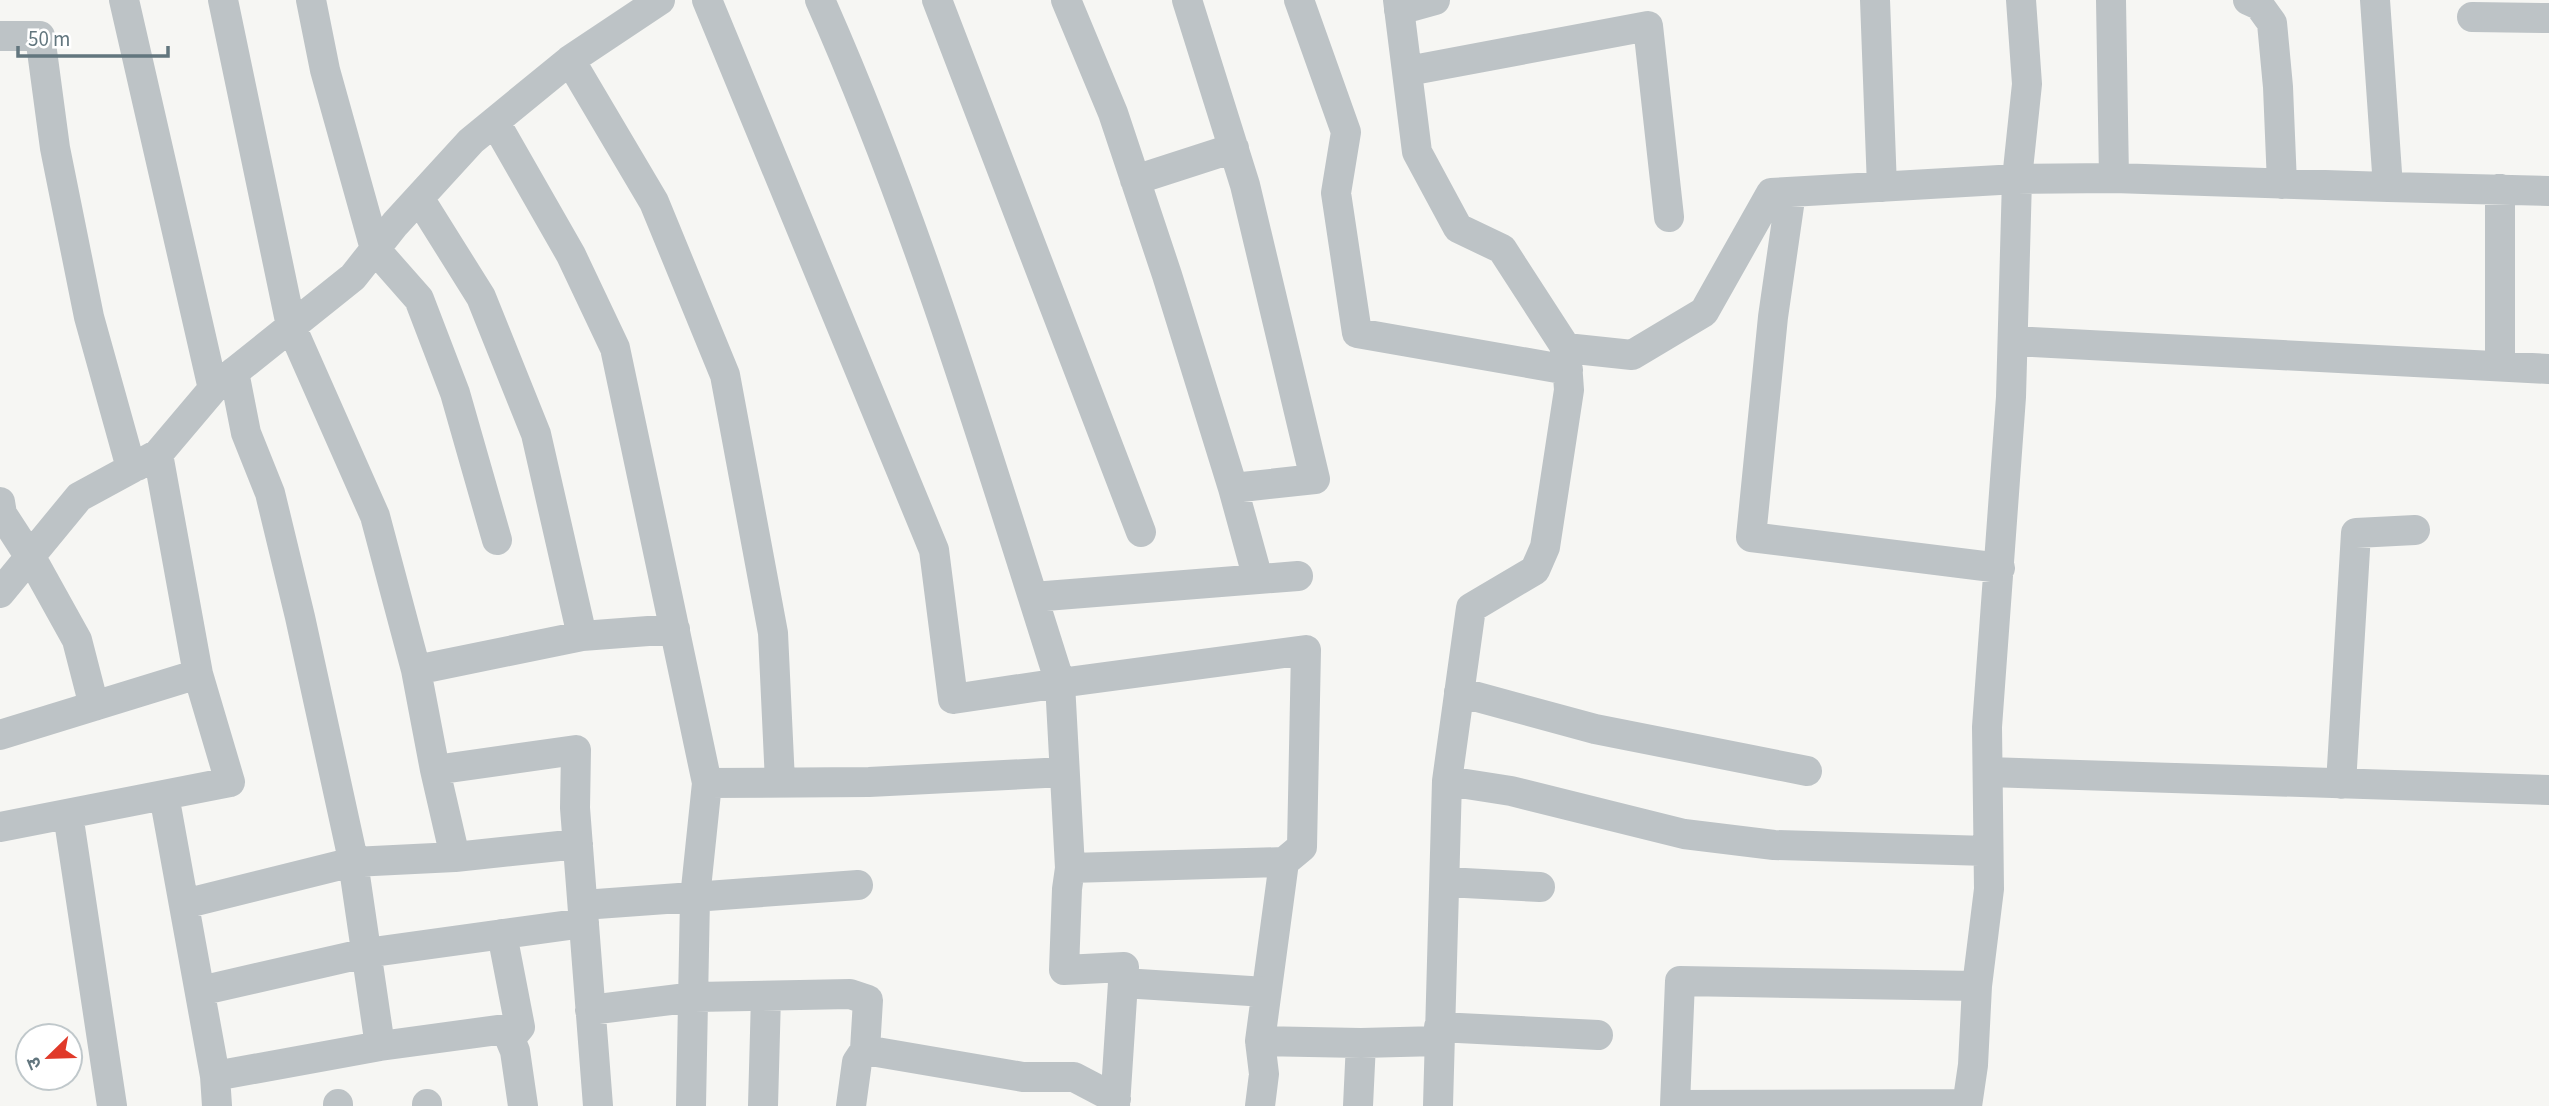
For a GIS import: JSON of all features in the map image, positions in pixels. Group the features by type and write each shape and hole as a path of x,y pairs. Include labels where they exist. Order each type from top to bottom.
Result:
{"street":[{"path":"124,0 223,381 270,493 353,862 380,1046"},
{"path":"223,0 291,326 375,516 416,670 455,857"},
{"path":"312,0 325,70 375,249 419,299 455,393 497,540"},
{"path":"0,593 79,497 147,460 223,381 352,277 471,141 570,60 660,0"},
{"path":"706,0 934,550 953,699 1306,650 1302,848 1284,862 1070,868"},
{"path":"820,0 854,77 948,332 1060,683 1070,868 1065,971 1124,967 1116,1102 1074,1077 1023,1077 865,1050"},
{"path":"937,0 1141,532"},
{"path":"1066,0 1112,113 1167,275 1233,488 1258,579"},
{"path":"1187,0 1245,185 1315,479 1233,488"},
{"path":"1299,0 1346,132 1336,193 1357,332 1567,359 1632,355 1704,312 1771,193 2017,178 2114,178 2549,191"},
{"path":"1435,0 1398,5 1417,152 1458,228 1502,249 1567,359 1569,390 1545,547 1535,570 1471,608 1447,781 1438,1106"},
{"path":"1875,0 1882,187"},
{"path":"1977,986 1680,981 1675,1105 1967,1105 1973,1065 1977,986 1989,889 1987,727 2000,568 2013,341 2017,178 2027,85 2021,0"},
{"path":"2111,0 2114,178"},
{"path":"2248,0 2259,5 2272,23 2282,184"},
{"path":"2375,0 2388,187"},
{"path":"1408,71 1648,13 1669,217"},
{"path":"2472,17 2549,19"},
{"path":"0,36 40,36 55,148 89,317 128,457 147,460"},
{"path":"570,60 654,202 725,375 773,633 780,782"},
{"path":"495,122 570,255 615,348 707,783 695,898 691,1106"},
{"path":"1135,180 1234,148"},
{"path":"2500,190 2500,366"},
{"path":"1791,192 1773,317 1751,537 2000,568"},
{"path":"419,198 481,297 536,434 582,636"},
{"path":"2013,341 2549,369"},
{"path":"0,827 230,782 198,674 147,460"},
{"path":"0,502 2,514 77,640 94,706"},
{"path":"2341,784 2357,533 2415,530"},
{"path":"1032,597 1298,576"},
{"path":"416,670 582,636 675,629"},
{"path":"0,735 198,674"},
{"path":"1459,692 1595,729 1807,771"},
{"path":"435,770 576,750 578,844 598,1106"},
{"path":"707,783 869,782 1064,772"},
{"path":"1988,772 2549,790"},
{"path":"1447,781 1511,791 1684,834 1774,845 1988,851"},
{"path":"164,795 215,1076 217,1106"},
{"path":"68,814 112,1106"},
{"path":"184,904 353,862 455,857 578,844"},
{"path":"1260,1106 1264,1074 1260,1041 1284,862"},
{"path":"1446,882 1540,887"},
{"path":"200,991 366,953 502,934 583,914 695,898 858,885"},
{"path":"502,934 520,1027 510,1040 515,1051 523,1106"},
{"path":"1123,983 1266,992"},
{"path":"590,1010 695,997 850,994 868,1000 865,1050 856,1062 851,1106"},
{"path":"763,1106 765,996"},
{"path":"215,1076 380,1046 520,1027"},
{"path":"1260,1041 1361,1043 1439,1034 1598,1035"},
{"path":"1357,1106 1361,1043"}]}
